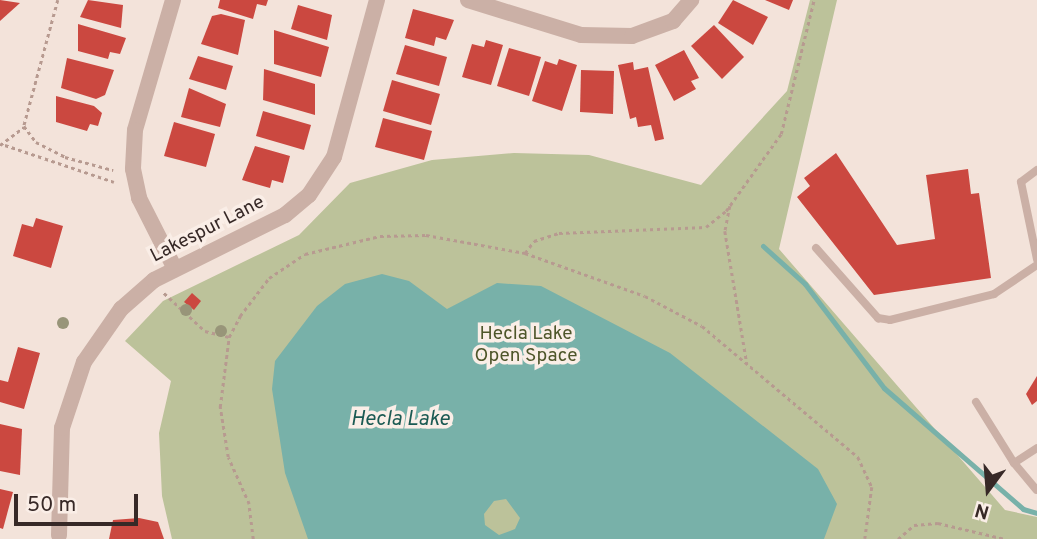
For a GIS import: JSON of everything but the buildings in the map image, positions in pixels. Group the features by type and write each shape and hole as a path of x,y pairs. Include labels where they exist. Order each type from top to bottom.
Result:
{"street":[{"path":"173,0 135,130 133,169 139,198 174,267"},
{"name":"Lakespur Lane","path":"59,535 62,428 84,362 121,309 174,267 285,215 323,178 377,0"},
{"path":"468,0 582,35 632,36 673,21 691,0"}],"lane":[{"path":"1037,170 1021,182 1037,259"},
{"path":"816,248 878,318 890,320 994,294 1037,265"},
{"path":"976,402 1014,463 1037,490"},
{"path":"1014,463 1037,448"}],"path":[{"path":"5,145 24,126 58,0"},
{"path":"525,253 534,242 559,233 706,227 731,204 781,134 814,0"},
{"path":"24,126 36,142 65,157 113,170"},
{"path":"0,145 114,182"},
{"path":"731,204 725,231 747,364"},
{"path":"253,539 249,504 228,457 220,407 229,337 269,278 335,243 426,235 525,253 645,296 702,326 858,457 872,486 865,539"},
{"path":"162,290 205,331 229,337"},
{"path":"898,539 915,525 938,523 1004,539"}],"green space":[{"name":"Hecla Lake Open Space","path":"810,0 837,0 779,249 1005,510 1037,517 1037,539 172,539 162,496 159,433 171,381 125,341 163,301 299,235 350,183 432,160 514,153 589,155 701,185 787,91"}],"water":[{"name":"Hecla Lake","path":"382,274 409,281 447,309 497,283 541,286 670,353 818,469 837,504 824,539 308,539 285,473 272,389 275,361 317,306 345,284","holes":["506,499 520,518 515,529 499,535 485,525 484,514 494,501"]}],"waterway":[{"path":"763,246 805,284 884,388 1023,509 1037,513"}]}
